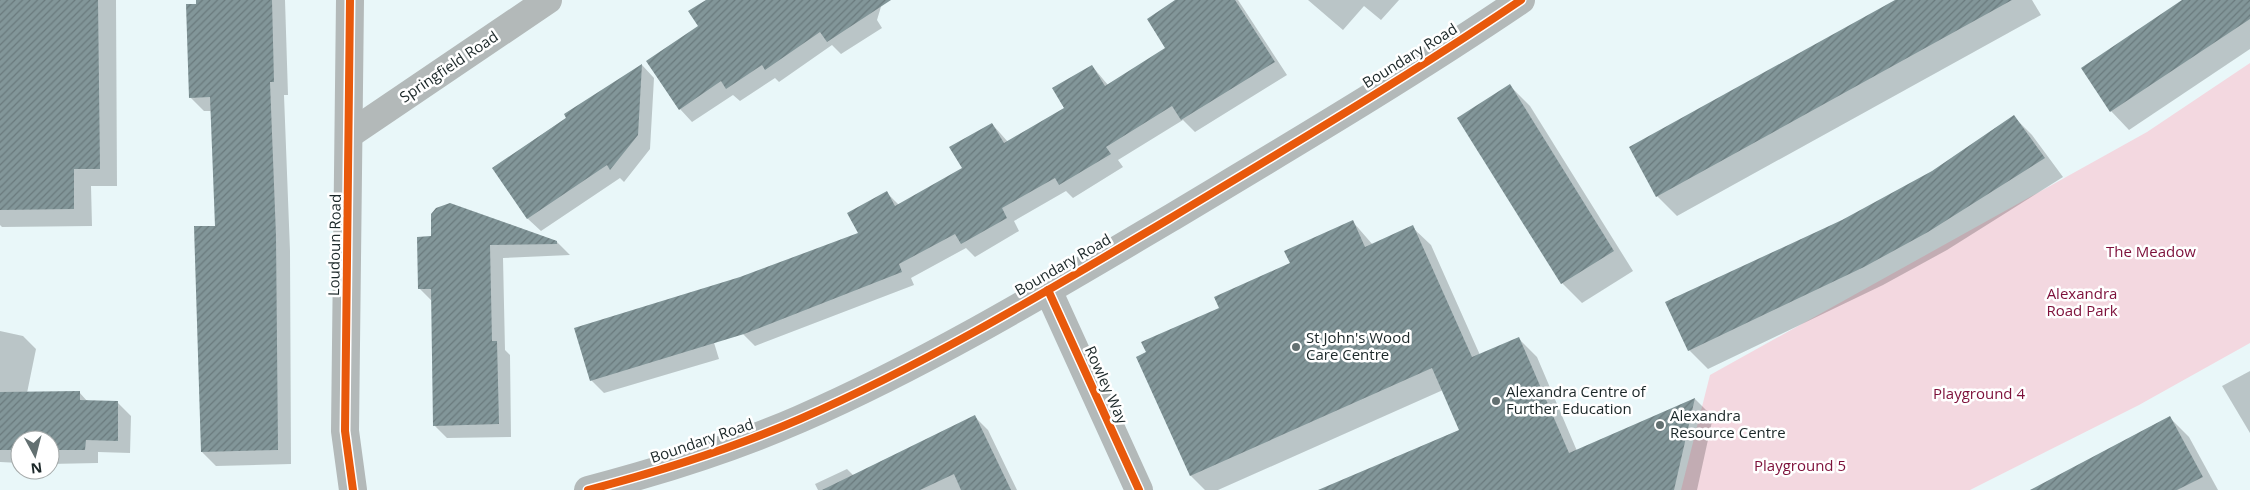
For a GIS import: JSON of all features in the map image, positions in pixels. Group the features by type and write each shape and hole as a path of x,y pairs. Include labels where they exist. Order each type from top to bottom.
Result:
{"street":[{"name":"Loudoun Road","path":"350,0 350,134 345,432 353,490"},
{"name":"Springfield Road","path":"350,134 548,0"},
{"name":"Boundary Road","path":"588,490 664,470 738,444 800,419 868,387 1048,290 1399,80 1521,0"},
{"name":"Rowley Way","path":"1048,290 1139,490"}],"green space":[{"name":"Alexandra Road Park","path":"2250,63 2250,343 2139,405 1970,490 1681,490 1710,375 2147,132"}],"building":[{"path":"0,0 98,0 100,169 74,169 74,209 0,210"},
{"path":"196,0 272,0 274,82 270,82 276,236 278,450 201,452 194,226 215,226 210,97 189,98 186,4 196,4"},
{"path":"706,0 891,0 827,42 820,32 765,70 762,65 726,89 721,81 679,110 646,61 698,26 688,11"},
{"path":"1175,0 1235,0 1275,62 1181,120 1172,106 1106,147 1111,154 1059,185 1055,178 1002,208 1007,218 961,244 955,234 899,264 902,272 744,334 590,381 574,328 740,277 858,233 847,213 887,191 895,206 962,168 949,147 992,123 1004,143 1064,108 1052,88 1092,65 1105,86 1165,48 1147,19"},
{"path":"1895,0 2012,0 1656,197 1629,147"},
{"path":"2182,0 2250,0 2250,19 2110,112 2081,68"},
{"path":"642,64 638,135 610,170 607,165 527,219 492,168 566,118 564,114"},
{"path":"1510,84 1614,251 1561,284 1457,118"},
{"path":"2014,115 2045,158 1928,232 1864,267 1688,351 1665,302 1842,220 1932,171"},
{"path":"450,203 557,241 557,244 490,245 492,341 497,341 499,424 433,426 431,289 418,289 417,237 431,236 431,214 436,208"},
{"name":"St John's Wood Care Centre","path":"1353,220 1365,247 1413,225 1472,357 1519,337 1569,453 1695,398 1674,490 1318,490 1459,430 1432,368 1190,476 1136,357 1146,352 1141,342 1219,308 1214,297 1290,263 1284,251"},
{"path":"80,391 80,400 118,401 118,441 86,440 85,450 60,450 60,430 10,430 10,450 0,450 0,392"},
{"path":"975,415 1011,490 961,490 954,474 920,490 822,490"},
{"path":"2170,416 2203,477 2177,490 2030,490"}],"cycle path":[{"path":"350,0 345,431 353,490"},
{"path":"588,490 696,459 774,430 848,397 941,350 1079,272 1302,139 1390,85 1521,0"},
{"path":"1048,290 1139,490"}],"place":[{"name":"St John's Wood Care Centre","path":"1296,347"},
{"name":"Alexandra Centre of Further Education","path":"1496,401"},
{"name":"Alexandra Resource Centre","path":"1660,425"}],"park label":[{"name":"The Meadow","path":"2151,252"},
{"name":"Playground 4","path":"1979,394"},
{"name":"Playground 5","path":"1800,466"}]}
